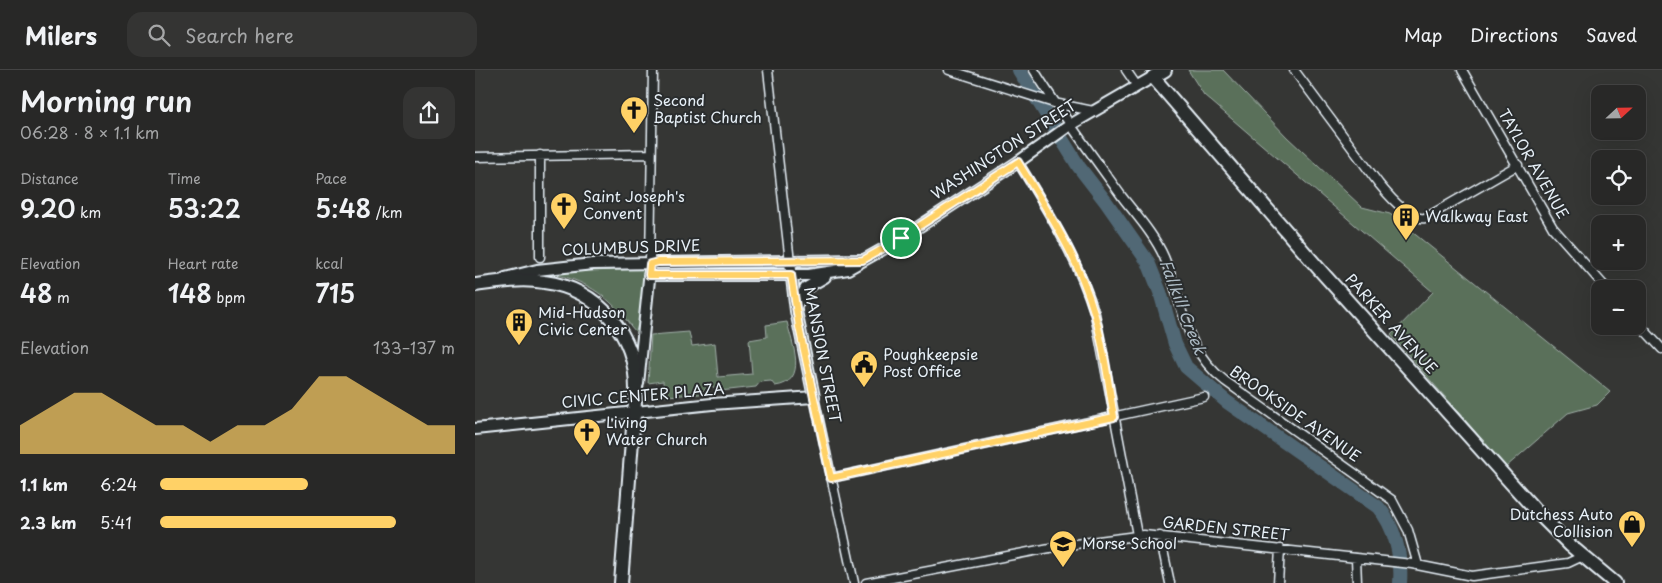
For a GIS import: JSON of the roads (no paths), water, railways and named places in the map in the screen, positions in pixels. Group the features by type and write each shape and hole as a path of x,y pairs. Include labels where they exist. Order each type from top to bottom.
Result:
{"main road":[{"name":"WASHINGTON STREET","path":"1153,77 1165,70"},
{"name":"PARKER AVENUE","path":"1153,77 1388,346 1543,519 1615,583"},
{"path":"479,285 544,281 571,289 595,303 615,323 629,348 635,368 635,412 621,583"}],"street":[{"path":"635,397 642,365 650,264 653,70"},
{"name":"MANSION STREET","path":"768,70 795,307 854,583"},
{"path":"949,70 1054,103 1093,111"},
{"name":"BROOKSIDE AVENUE","path":"1034,70 1069,127 1163,255 1188,331 1199,355 1206,365 1225,381 1392,500 1408,530 1418,565"},
{"path":"1127,70 1137,86"},
{"path":"1294,70 1379,184 1390,197 1415,217 1425,218 1517,165"},
{"name":"TAYLOR AVENUE","path":"1463,70 1553,228 1599,280"},
{"name":"WASHINGTON STREET","path":"791,275 839,272 863,260 893,243 1093,111 1153,77"},
{"path":"475,157 651,154"},
{"path":"540,155 540,257"},
{"path":"1018,162 1072,255 1089,295 1095,314 1137,535"},
{"name":"WASHINGTON STREET","path":"790,262 863,260"},
{"name":"COLUMBUS DRIVE","path":"479,285 543,269 593,264 790,262"},
{"path":"795,307 800,295 809,286 839,272"},
{"name":"COLUMBUS DRIVE","path":"649,275 791,275"},
{"path":"1646,332 1662,349"},
{"name":"CIVIC CENTER PLAZA","path":"475,429 635,412 814,397"},
{"path":"831,478 1205,397"},
{"name":"GARDEN STREET","path":"866,583 1060,546 1137,535 1396,562 1465,576 1478,576 1568,563 1583,556"},
{"path":"1160,536 1170,583"},
{"path":"1278,583 1280,549"},
{"path":"1355,558 1357,583"}],"waterway":[{"name":"Fallkill Creek","path":"1019,70 1079,167 1148,262 1160,292 1175,344 1186,367 1227,402 1378,507 1389,523 1396,542 1400,563 1400,583"}],"place":[{"name":"Second Baptist Church","path":"634,134"},
{"name":"Saint Joseph's Convent","path":"564,230"},
{"name":"Walkway East","path":"1406,241"},
{"name":"Mid-Hudson Civic Center","path":"519,346"},
{"name":"Poughkeepsie Post Office","path":"864,388"},
{"name":"Living Water Church","path":"587,456"},
{"name":"Dutchess Auto Collision","path":"1632,548"},
{"name":"Morse School","path":"1063,568"}]}
